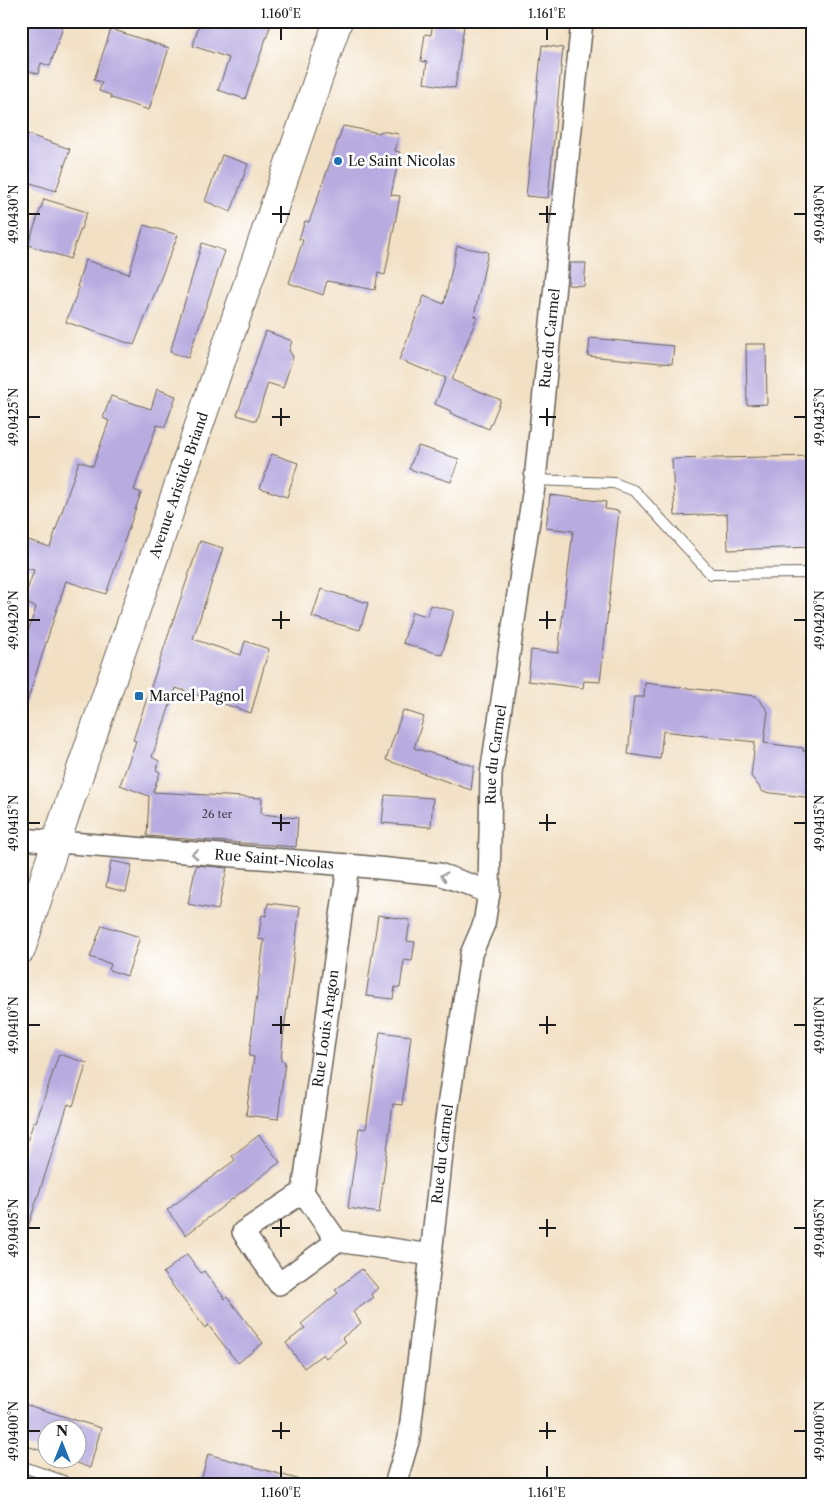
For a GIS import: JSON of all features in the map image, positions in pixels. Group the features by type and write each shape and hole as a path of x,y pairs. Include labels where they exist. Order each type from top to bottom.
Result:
{"main road":[{"name":"Avenue Aristide Briand","path":"21,950 56,842 338,21"}],"street":[{"name":"Rue du Carmel","path":"395,1485 409,1438 432,1255 444,1126 472,954 484,924 489,894 491,774 535,480 582,21"},
{"name":"Rue Saint-Nicolas","path":"21,839 439,874 489,894"},
{"name":"Rue Louis Aragon","path":"303,1192 348,865"},
{"path":"337,1241 303,1192 243,1232 279,1284 337,1241 432,1255"}],"lane":[{"path":"535,480 614,483 635,491 710,574 813,572"},
{"path":"21,1466 63,1481 66,1485"}],"building":[{"path":"21,21 65,21 50,66 41,63 38,74 21,68"},
{"path":"200,21 272,21 245,99 218,90 229,58 193,46"},
{"path":"433,21 464,26 455,88 424,83 427,62 421,61 425,34 431,35"},
{"path":"111,29 169,48 149,110 111,98 111,95 99,91 102,82 94,80"},
{"path":"542,45 563,48 548,198 526,196"},
{"path":"343,126 380,133 381,131 399,134 395,151 400,152 391,195 400,196 385,275 378,273 375,290 327,281 323,295 289,283 303,240 299,239 305,221 309,222"},
{"path":"21,132 70,149 56,191 21,180"},
{"path":"222,155 248,164 231,212 205,201"},
{"path":"44,199 87,212 70,259 28,245"},
{"path":"144,225 178,235 134,345 66,322 79,288 77,287 85,260 129,274"},
{"path":"202,243 225,251 188,358 170,352"},
{"path":"457,246 488,252 474,316 477,317 452,380 501,400 489,429 450,413 451,411 435,404 446,378 399,360 424,296 444,304"},
{"path":"570,263 586,263 584,286 568,285"},
{"path":"266,331 292,341 289,350 293,357 283,388 268,383 256,421 237,415"},
{"path":"590,338 674,346 672,364 588,356"},
{"path":"746,344 766,344 767,404 747,405"},
{"path":"157,389 176,396 165,427 157,425 134,490 141,493 106,594 66,581 25,708 21,707 21,654 36,607 23,602 34,570 21,567 21,551 25,539 50,547 79,461 93,466 109,421 103,418 111,396 151,409"},
{"path":"418,446 459,459 451,482 409,469"},
{"path":"272,454 298,463 287,497 260,488"},
{"path":"813,456 813,547 728,550 727,514 675,516 672,459"},
{"path":"550,495 606,502 605,509 619,511 600,682 584,681 583,688 528,681 531,650 558,653 573,531 546,528"},
{"path":"200,541 223,548 193,639 241,655 245,641 269,649 251,713 176,688 152,757 159,761 156,770 160,772 153,792 262,798 261,814 298,818 296,847 147,836 149,796 120,785 136,741 133,740"},
{"path":"321,589 368,603 360,630 312,617"},
{"path":"430,605 454,611 442,655 403,643 412,612 427,616"},
{"path":"645,683 756,696 768,711 764,743 803,748 803,751 813,752 813,798 763,792 751,776 755,742 663,731 660,759 628,754 634,697 644,697"},
{"path":"403,710 424,717 414,748 474,766 471,790 386,760"},
{"path":"385,795 433,798 431,827 382,823"},
{"path":"111,861 132,865 126,892 106,887"},
{"path":"196,865 227,868 218,910 188,904"},
{"path":"268,903 300,907 283,1038 281,1061 285,1062 278,1119 246,1115 254,1057 249,1056 264,940 258,939 262,915 266,916"},
{"path":"378,915 410,920 407,941 415,942 412,961 404,960 400,988 395,987 393,999 366,996"},
{"path":"102,925 140,937 127,976 109,970 111,964 90,957"},
{"path":"380,1032 411,1036 402,1105 393,1104 379,1213 348,1208 359,1128 366,1129"},
{"path":"59,1054 87,1063 73,1106 68,1104 26,1233 21,1233 21,1159 34,1121 36,1122"},
{"path":"259,1135 280,1162 186,1235 167,1210 235,1160 232,1156"},
{"path":"187,1254 201,1273 204,1271 225,1299 227,1297 263,1343 238,1363 208,1325 205,1328 163,1273"},
{"path":"362,1269 378,1288 371,1294 374,1297 353,1312 361,1323 342,1338 346,1342 326,1358 323,1354 304,1368 286,1343 305,1328 301,1324 338,1293 335,1290"},
{"path":"21,1403 69,1418 38,1418 38,1450 21,1444"},
{"path":"88,1424 101,1428 90,1468 88,1467"},
{"path":"208,1454 297,1479 296,1485 200,1485"}],"place":[{"name":"Le Saint Nicolas","path":"338,161"},
{"name":"Marcel Pagnol","path":"139,696"}]}
